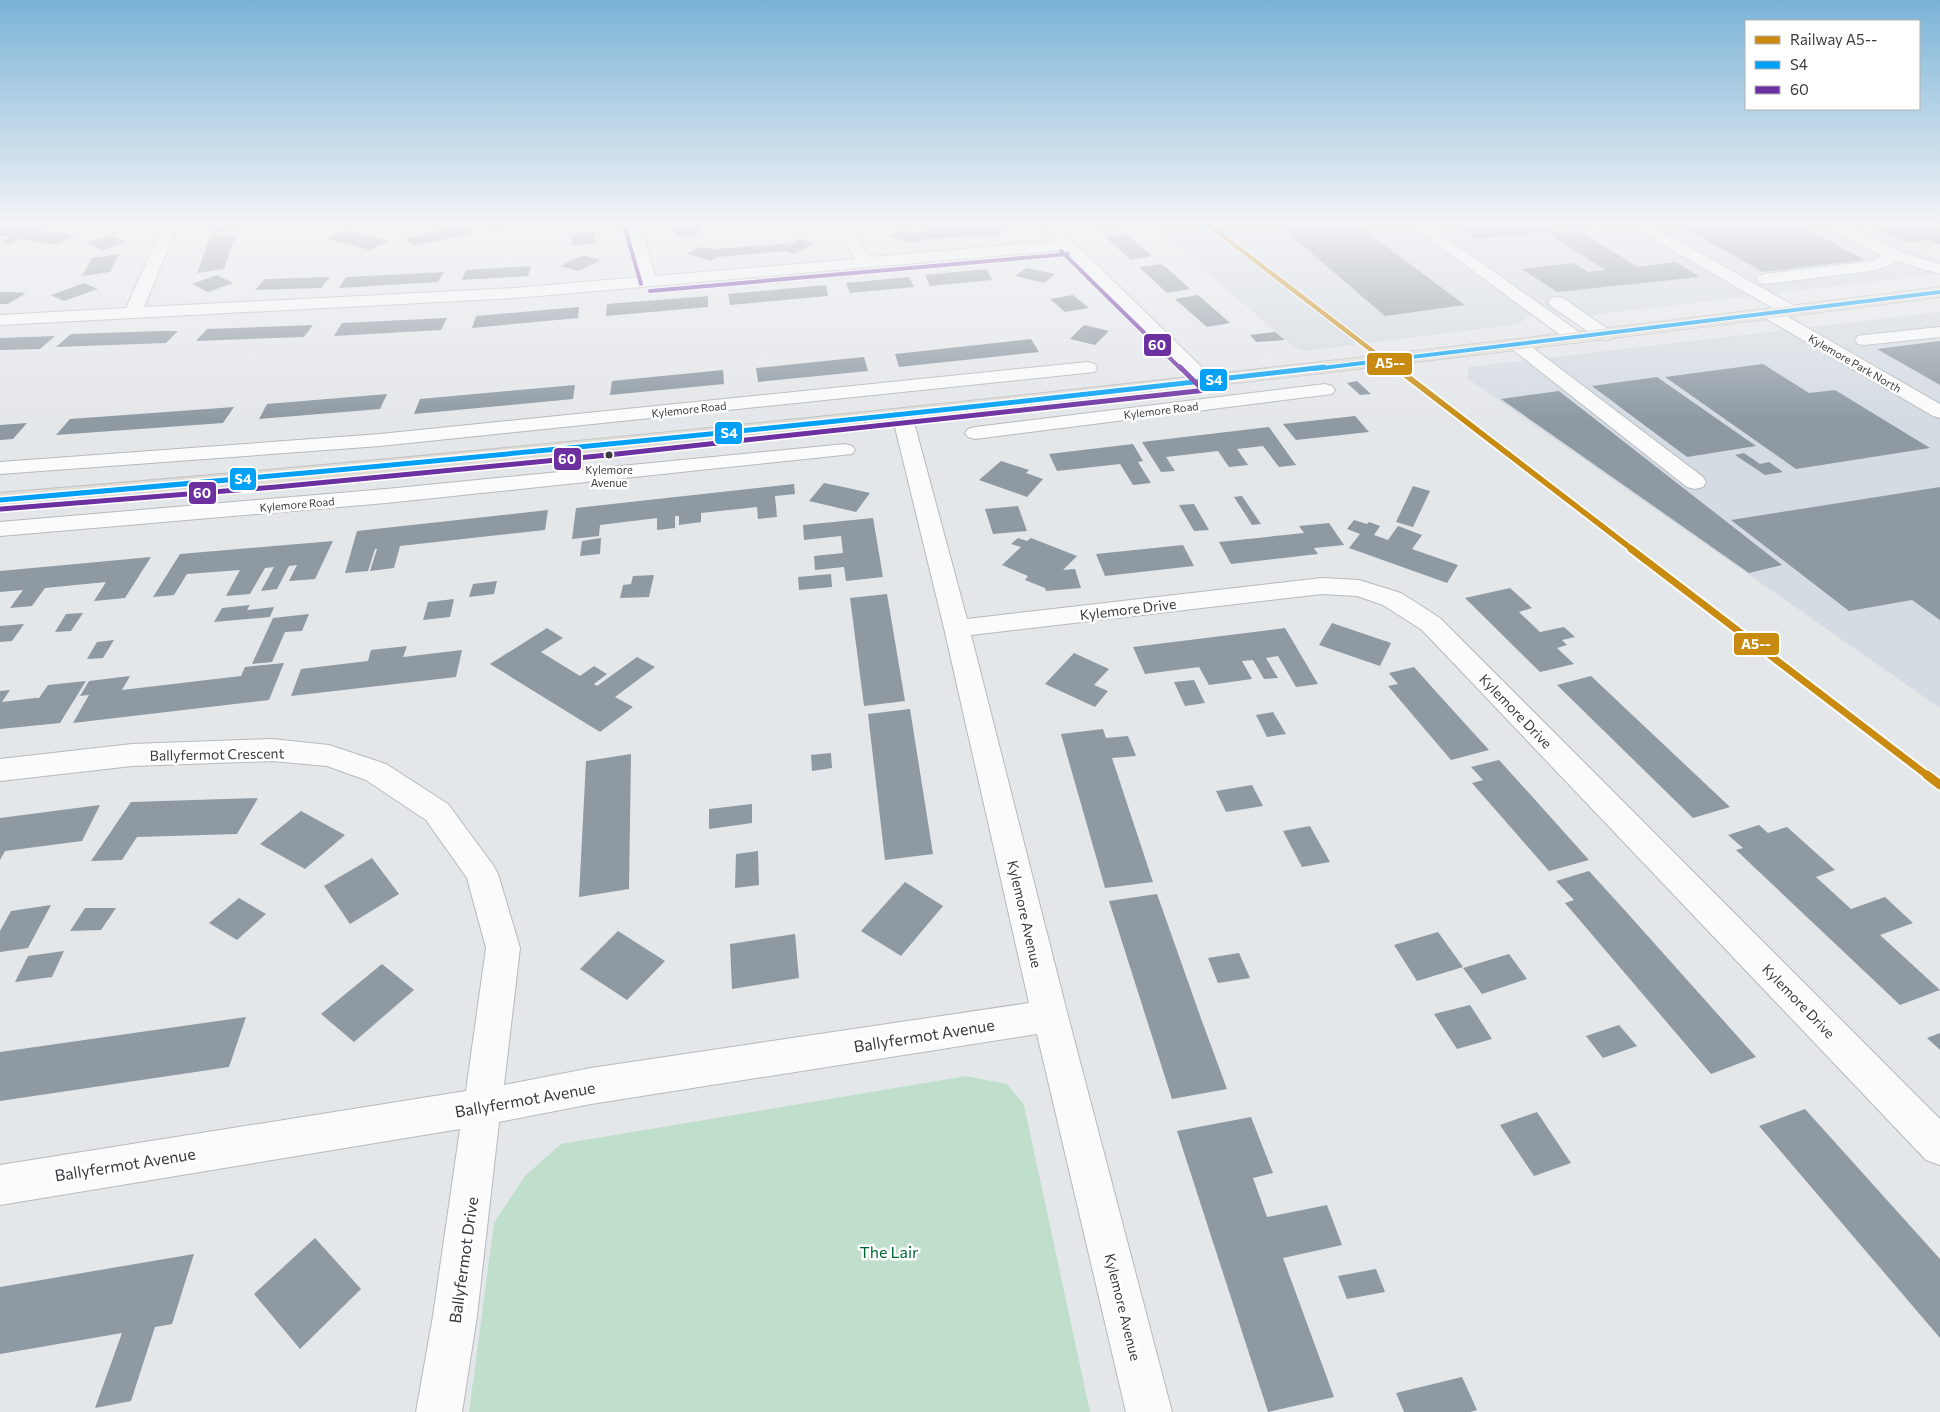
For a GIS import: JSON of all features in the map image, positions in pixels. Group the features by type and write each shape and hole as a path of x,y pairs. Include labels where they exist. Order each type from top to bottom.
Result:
{"main road":[{"name":"Kylemore Road","path":"0,500 275,478 690,438 1605,335 1940,292"}],"street":[{"path":"133,313 143,289"},
{"path":"0,320 566,289"},
{"path":"1112,289 1206,381"},
{"path":"1506,289 1576,338"},
{"path":"1751,289 1790,311"},
{"path":"1783,289 1818,308"},
{"path":"1546,295 1605,335"},
{"name":"Kylemore Park North","path":"1771,314 1940,412"},
{"path":"1864,340 1940,332"},
{"path":"1518,345 1695,482"},
{"name":"Kylemore Road","path":"0,468 290,446 675,411 1088,368"},
{"path":"1278,373 1298,394"},
{"name":"Kylemore Road","path":"975,433 1326,390"},
{"path":"1009,403 1023,427"},
{"name":"Kylemore Avenue","path":"902,415 957,628 1050,1016 1149,1412"},
{"path":"690,438 690,466"},
{"path":"275,478 290,446"},
{"name":"Kylemore Road","path":"0,529 386,496 845,450"},
{"path":"107,520 131,490"},
{"name":"Kylemore Drive","path":"957,628 1322,586 1359,588 1392,599 1431,624 1940,1146"},
{"name":"Ballyfermot Crescent","path":"0,770 132,755 272,750 329,756 376,772 437,812 482,874 503,948 483,1107"},
{"name":"Ballyfermot Avenue","path":"0,1185 483,1107 591,1086 1050,1016"},
{"name":"Ballyfermot Drive","path":"440,1412 483,1107"}],"shaded area":[{"path":"1226,289 1813,289 1566,318 1553,314 1528,317 1518,324 1305,351 1294,347"},
{"path":"1940,312 1940,708 1467,378 1469,367"}],"green space":[{"name":"The Lair","path":"966,1076 1007,1084 1024,1105 1090,1412 469,1412 494,1223 525,1176 561,1144"}],"building":[{"path":"68,289 98,289 64,301 51,295"},
{"path":"202,289 217,289 208,292"},
{"path":"256,289 292,289 255,290"},
{"path":"784,289 827,289 828,296 730,305 728,294"},
{"path":"848,289 894,289 850,293"},
{"path":"1163,289 1190,289 1167,293"},
{"path":"1353,289 1443,289 1465,305 1385,316"},
{"path":"1552,289 1587,289 1557,292"},
{"path":"0,292 26,293 8,304 0,304"},
{"path":"1073,295 1089,308 1065,312 1050,299"},
{"path":"1198,295 1230,323 1207,327 1175,299"},
{"path":"708,296 708,307 606,316 607,304"},
{"path":"579,307 578,318 472,328 476,316"},
{"path":"447,318 441,330 334,336 342,323"},
{"path":"313,325 304,337 196,341 207,329"},
{"path":"1084,325 1109,331 1095,345 1070,339"},
{"path":"178,331 166,343 56,347 71,334"},
{"path":"1275,332 1285,340 1256,342 1250,335"},
{"path":"55,336 40,349 0,350 0,338"},
{"path":"1031,339 1039,352 899,367 895,354"},
{"path":"1940,341 1940,385 1877,349"},
{"path":"864,357 868,371 758,382 756,368"},
{"path":"1763,364 1809,393 1835,390 1930,448 1796,469 1665,377"},
{"path":"723,370 724,384 610,395 612,381"},
{"path":"1657,377 1756,446 1687,457 1592,386"},
{"path":"1357,381 1371,394 1360,395 1347,383"},
{"path":"575,385 573,399 414,414 420,399"},
{"path":"1559,391 1782,565 1749,573 1501,399"},
{"path":"387,394 380,409 259,419 267,404"},
{"path":"234,407 223,423 56,435 70,419"},
{"path":"1355,416 1369,432 1296,440 1283,424"},
{"path":"27,423 13,439 0,440 0,425"},
{"path":"1269,427 1296,465 1279,467 1263,446 1237,449 1248,465 1229,467 1218,451 1166,457 1175,471 1161,472 1142,442"},
{"path":"1133,444 1143,461 1138,462 1151,483 1133,485 1120,464 1057,471 1049,454"},
{"path":"1744,453 1760,464 1769,462 1783,472 1765,475 1735,455"},
{"path":"1001,461 1029,470 1026,473 1043,479 1027,497 979,480"},
{"path":"824,483 870,493 856,512 809,501"},
{"path":"794,484 795,494 775,496 777,517 758,519 757,507 701,513 701,522 679,525 679,516 675,516 675,528 657,530 657,518 600,525 599,536 572,539 576,508"},
{"path":"1413,486 1430,491 1413,527 1396,522"},
{"path":"1940,487 1940,620 1912,600 1849,611 1731,520"},
{"path":"1242,496 1261,524 1252,525 1234,497"},
{"path":"1194,504 1209,530 1194,531 1179,505"},
{"path":"1018,506 1027,531 993,534 985,509"},
{"path":"548,510 545,530 400,546 394,568 370,571 377,549 375,549 368,571 345,573 357,531"},
{"path":"873,518 883,577 846,581 844,567 815,570 814,556 843,553 841,536 804,540 803,525"},
{"path":"1354,520 1380,526 1374,535 1388,540 1398,526 1422,535 1412,549 1458,565 1447,583 1349,548 1360,534 1347,529"},
{"path":"1329,523 1344,545 1314,548 1318,554 1231,564 1219,542 1304,533 1299,526"},
{"path":"601,538 600,554 580,556 582,541"},
{"path":"1018,538 1027,541 1031,538 1077,556 1063,570 1075,569 1081,588 1046,591 1045,588 1025,580 1028,576 1002,565 1021,547 1011,544"},
{"path":"333,541 315,579 289,581 297,565 289,566 277,589 261,591 274,567 265,568 250,594 226,596 240,570 187,574 174,595 153,597 180,554"},
{"path":"1183,545 1194,566 1105,576 1096,554"},
{"path":"151,557 125,598 94,601 106,582 45,588 32,606 10,608 23,590 0,592 0,571"},
{"path":"831,574 832,587 799,590 798,577"},
{"path":"654,575 649,597 620,598 623,585 631,584 633,576"},
{"path":"497,581 494,594 469,597 473,584"},
{"path":"1510,588 1532,608 1519,612 1540,632 1564,627 1575,637 1562,640 1567,645 1557,648 1574,664 1540,672 1465,598"},
{"path":"887,594 905,701 864,706 850,598"},
{"path":"454,599 450,617 423,620 428,602"},
{"path":"250,605 247,610 274,607 270,617 214,622 222,608"},
{"path":"83,613 71,631 55,632 66,614"},
{"path":"309,614 302,631 285,632 272,662 252,664 273,618"},
{"path":"1332,623 1391,643 1380,666 1319,645"},
{"path":"24,624 12,641 0,642 0,626"},
{"path":"547,628 563,638 541,652 580,676 594,666 607,674 594,684 597,686 637,657 655,667 615,697 633,707 600,732 490,664"},
{"path":"1285,628 1318,684 1296,687 1278,656 1266,658 1278,678 1264,679 1253,660 1242,661 1252,679 1209,685 1199,667 1145,674 1133,647"},
{"path":"114,640 103,658 87,659 97,642"},
{"path":"407,646 403,657 462,650 456,677 291,696 301,669 368,661 371,650"},
{"path":"1074,653 1109,669 1094,685 1108,691 1095,707 1045,684"},
{"path":"284,663 269,700 73,723 89,695 80,696 89,681 130,676 122,690 241,676 245,667"},
{"path":"1414,667 1489,750 1451,760 1388,686 1398,684 1389,673"},
{"path":"1591,676 1730,807 1693,818 1557,685"},
{"path":"1194,680 1205,703 1185,706 1174,682"},
{"path":"86,681 60,723 0,729 0,691 10,690 2,702 39,698 48,685"},
{"path":"910,709 933,854 885,860 868,714"},
{"path":"1273,712 1286,734 1267,737 1256,715"},
{"path":"1103,729 1106,738 1128,736 1136,756 1112,758 1153,882 1105,888 1061,734"},
{"path":"831,753 832,768 812,771 811,755"},
{"path":"631,754 629,889 579,897 586,761"},
{"path":"1499,760 1589,860 1549,871 1472,783 1483,780 1471,767"},
{"path":"1252,785 1263,806 1226,812 1216,791"},
{"path":"258,798 237,834 137,837 122,860 91,861 131,802"},
{"path":"752,804 752,823 709,829 709,809"},
{"path":"100,805 82,841 5,851 0,860 0,818"},
{"path":"301,811 345,835 305,869 260,844"},
{"path":"1759,825 1768,833 1787,827 1835,870 1816,877 1851,909 1885,897 1913,923 1880,935 1940,990 1900,1005 1736,850 1743,848 1728,835"},
{"path":"1310,826 1330,862 1302,867 1283,831"},
{"path":"758,851 759,885 735,888 736,854"},
{"path":"372,858 399,894 350,924 324,886"},
{"path":"1589,871 1756,1057 1711,1074 1565,903 1574,900 1556,881"},
{"path":"905,882 943,906 901,956 861,931"},
{"path":"1157,894 1227,1089 1172,1099 1109,901"},
{"path":"239,898 266,914 237,940 209,923"},
{"path":"51,905 28,948 0,952 0,931 11,911"},
{"path":"85,908 116,908 101,930 70,931"},
{"path":"618,931 665,961 627,1000 580,969"},
{"path":"1438,932 1463,967 1417,981 1394,945"},
{"path":"795,934 799,978 732,989 730,944"},
{"path":"64,951 52,977 15,982 28,956"},
{"path":"1239,953 1250,978 1218,983 1208,958"},
{"path":"1509,954 1527,979 1482,994 1463,968"},
{"path":"382,964 414,990 354,1042 321,1014"},
{"path":"1470,1005 1492,1039 1457,1049 1434,1014"},
{"path":"246,1017 229,1067 0,1101 0,1052"},
{"path":"1619,1025 1637,1046 1603,1058 1586,1036"},
{"path":"1940,1033 1940,1050 1927,1038"},
{"path":"1805,1109 1940,1259 1940,1338 1759,1126"},
{"path":"1537,1112 1571,1163 1534,1176 1500,1125"},
{"path":"1251,1117 1273,1173 1253,1178 1267,1217 1327,1205 1342,1245 1283,1258 1334,1397 1268,1412 1177,1131"},
{"path":"315,1238 361,1289 300,1349 254,1294"},
{"path":"194,1254 172,1324 155,1327 131,1401 95,1408 122,1333 0,1354 0,1287"},
{"path":"1376,1269 1385,1292 1347,1299 1338,1276"},
{"path":"1462,1377 1477,1410 1470,1412 1404,1412 1396,1393"}],"rail line":[{"name":"A5--","path":"1292,289 1940,785"}],"transit line":[{"name":"60","path":"650,291 674,289"},
{"name":"60","path":"1100,289 1200,387"},
{"name":"S4","path":"0,500 486,457 729,433 1456,352 1940,292"},
{"name":"60","path":"1,509 276,487 608,455 1207,390"}],"place":[{"name":"Kylemore Avenue","path":"609,455"}]}
